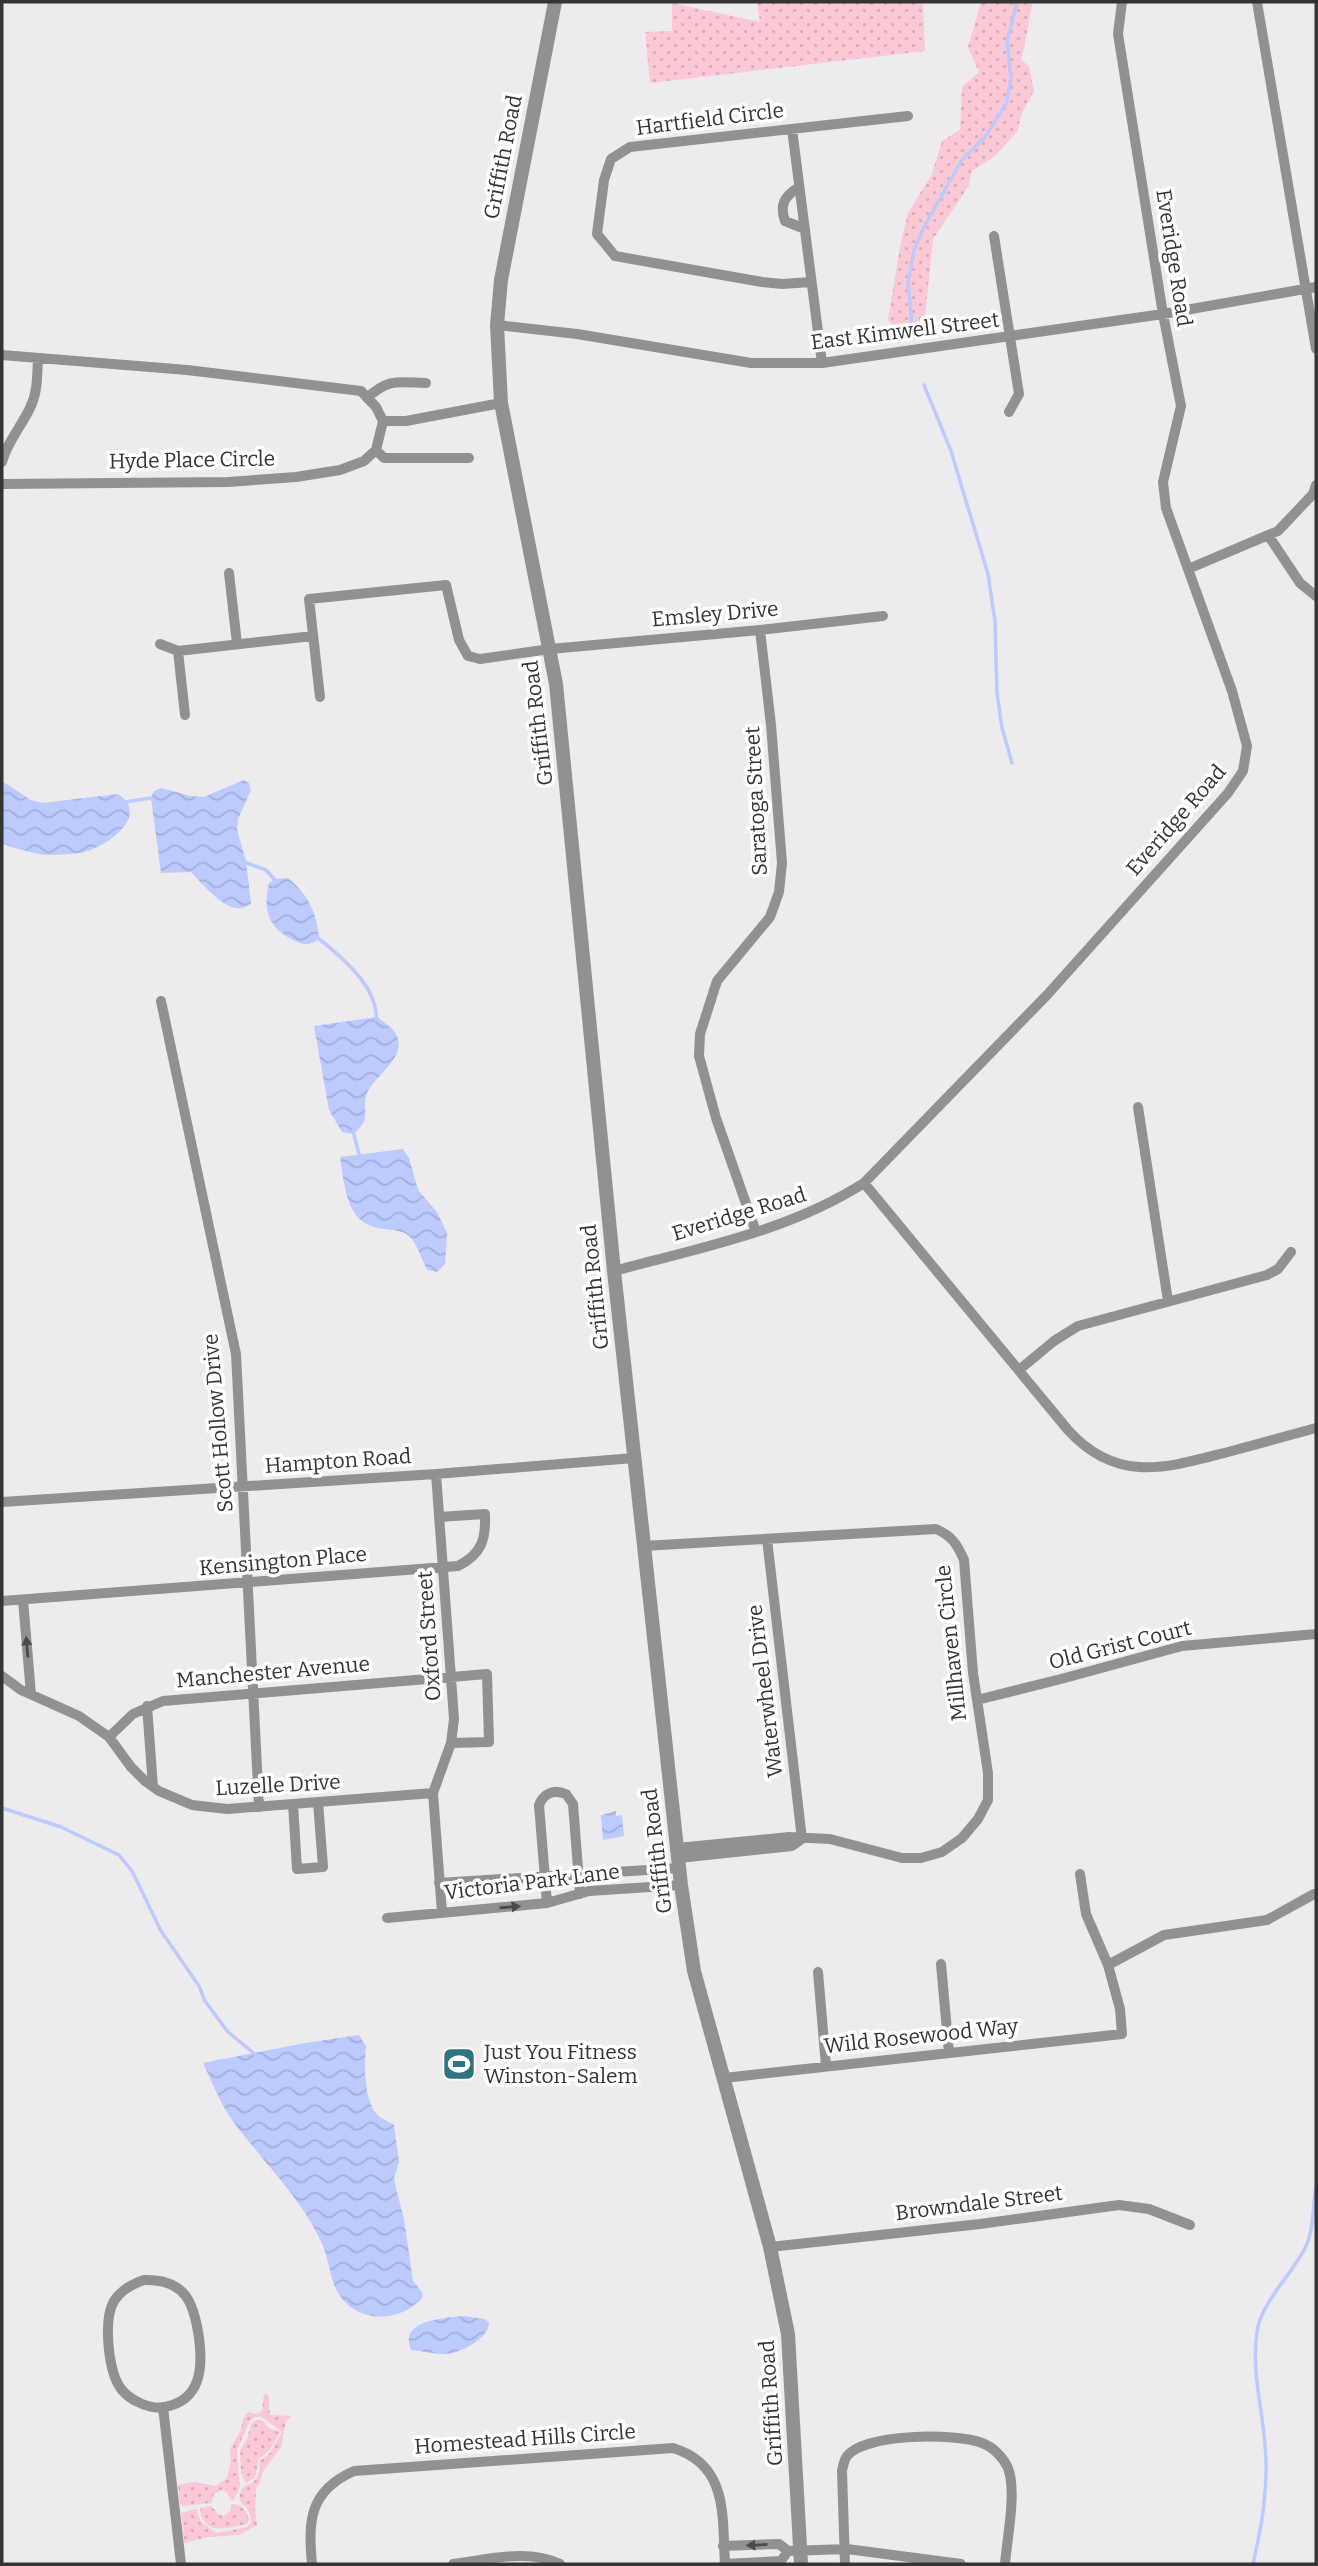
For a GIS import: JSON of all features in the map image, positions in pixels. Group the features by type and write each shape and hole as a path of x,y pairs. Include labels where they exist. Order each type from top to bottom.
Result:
{"street":[{"name":"Griffith Road","path":"555,2 500,281 497,325 501,403 550,649 566,775 614,1271 681,1885 694,1970 770,2247 788,2334 797,2555"},
{"name":"Everidge Road","path":"614,1271 794,1220 834,1202 864,1184 1046,995 1228,793 1243,771 1247,746 1232,691 1166,508 1163,482 1181,406 1163,314 1118,34 1122,2"},
{"path":"1257,2 1311,289 1316,348"},
{"name":"Hartfield Circle","path":"811,282 762,282 615,256 597,234 604,180 611,159 630,147 908,117"},
{"path":"792,129 822,363"},
{"path":"799,187 786,197 782,211 785,221 805,229"},
{"path":"995,236 1019,394 1009,412"},
{"name":"East Kimwell Street","path":"497,325 577,334 751,363 822,363 1163,314 1311,289"},
{"path":"2,355 187,370 361,391 376,407 383,421 376,450 384,458 469,458"},
{"path":"2,462 5,449 31,407 36,392 38,358"},
{"path":"367,398 381,385 396,382 426,383"},
{"path":"383,421 406,421 501,403"},
{"name":"Hyde Place Circle","path":"2,484 120,481 172,484 296,477 340,470 364,461 376,450"},
{"path":"1188,569 1278,531 1313,494 1316,485"},
{"path":"1268,535 1300,583 1316,596"},
{"path":"229,573 237,644"},
{"name":"Emsley Drive","path":"313,636 309,599 446,585 459,640 468,656 480,659 550,649 883,616"},
{"name":"Saratoga Street","path":"756,1232 716,1118 699,1056 705,1012 717,981 770,917 779,892 782,863 760,630"},
{"path":"160,644 178,651 313,636 320,697"},
{"path":"178,651 185,715"},
{"name":"Scott Hollow Drive","path":"161,1001 236,1354 259,1807"},
{"path":"1138,1107 1168,1301"},
{"path":"864,1184 1079,1442 1101,1456 1133,1466 1168,1467 1316,1428"},
{"path":"1019,1370 1068,1330 1091,1321 1267,1275 1278,1269 1291,1252"},
{"name":"Hampton Road","path":"2,1502 436,1474 634,1458"},
{"name":"Oxford Street","path":"433,1793 451,1743 454,1719 436,1474"},
{"name":"Kensington Place","path":"2,1601 458,1566 467,1561 486,1536 485,1514 439,1517"},
{"name":"Millhaven Circle","path":"644,1546 936,1529 948,1534 957,1544 964,1560 977,1700 988,1773 988,1800 978,1819 962,1838 942,1852 921,1858 902,1858 830,1839 789,1837 678,1858"},
{"name":"Waterwheel Drive","path":"767,1539 802,1839"},
{"path":"23,1600 31,1694"},
{"name":"Old Grist Court","path":"977,1700 1182,1646 1316,1634"},
{"name":"Manchester Avenue","path":"109,1737 132,1714 147,1706 175,1700 486,1674 489,1742 451,1743"},
{"name":"Luzelle Drive","path":"2,1676 11,1684 79,1716 109,1737 131,1767 153,1787 176,1800 207,1808 259,1807 433,1793"},
{"path":"147,1706 153,1787"},
{"path":"547,1903 540,1805 547,1794 561,1792 571,1798 573,1804 580,1894"},
{"path":"433,1793 442,1913"},
{"path":"293,1804 297,1869 323,1867 318,1802"},
{"name":"Victoria Park Lane","path":"439,1883 579,1875 678,1858"},
{"path":"1080,1874 1086,1914 1108,1965 1164,1936 1267,1920 1314,1894"},
{"name":"Victoria Park Lane","path":"387,1918 547,1903 580,1894 681,1885"},
{"path":"941,1964 949,2053"},
{"name":"Wild Rosewood Way","path":"724,2078 1122,2034 1120,2009 1108,1965"},
{"path":"818,1972 826,2066"},
{"name":"Browndale Street","path":"770,2247 980,2224 1119,2205 1149,2208 1190,2225"},
{"path":"144,2280 169,2283 178,2288 190,2301 197,2322 202,2365 197,2383 184,2398 163,2407 148,2405 129,2397 119,2386 111,2359 108,2325 111,2307 128,2287 144,2280"},
{"path":"163,2407 181,2564"},
{"path":"845,2564 842,2471 845,2457 856,2448 870,2443 936,2436 981,2442 997,2451 1007,2468 1012,2486 1005,2564"},
{"name":"Homestead Hills Circle","path":"312,2564 309,2532 316,2507 322,2494 332,2484 354,2471 673,2448 683,2451 704,2465 717,2485 721,2502 724,2564"},
{"path":"723,2546 779,2544 797,2555"},
{"path":"724,2564 781,2561 797,2555 845,2549 961,2564"},
{"path":"453,2564 524,2556 539,2557 560,2564"}],"shaded area":[{"path":"757,2 923,2 925,51 650,83 645,32 672,31 672,3 760,22"},
{"path":"981,2 1033,2 1021,59 1029,67 1034,91 1022,113 1017,132 995,156 972,171 968,187 933,239 924,326 898,333 888,320 908,213 932,174 942,141 960,130 962,87 979,72 968,47"},
{"path":"264,2394 268,2394 270,2415 291,2416 286,2422 281,2447 262,2473 260,2484 256,2488 257,2525 239,2535 208,2537 184,2543 181,2513 196,2509 201,2522 217,2533 247,2527 251,2523 249,2511 241,2503 242,2488 257,2478 260,2461 270,2453 282,2432 262,2417 255,2417 250,2421 237,2449 240,2486 234,2500 222,2490 214,2494 211,2503 184,2506 180,2504 178,2485 194,2482 216,2486 227,2478 231,2460 230,2449 241,2430 243,2419 248,2412 256,2414 262,2411"},
{"path":"262,2420 269,2428 280,2432 269,2451 259,2459 255,2478 246,2483 241,2474 240,2450 247,2439 251,2424"},
{"path":"231,2504 241,2506 245,2510 249,2520 247,2524 217,2528 211,2527 202,2517 200,2508 211,2506 224,2516 231,2510"}],"water":[{"path":"244,780 249,783 251,790 238,819 237,830 246,861 251,903 243,908 235,908 218,899 191,872 161,873 151,798 154,791 161,788 204,797"},
{"path":"2,781 31,800 42,803 118,794 127,803 130,812 128,820 114,837 84,852 44,855 2,844"},
{"path":"288,878 307,898 314,913 319,939 312,943 293,940 278,930 269,917 269,883 275,879"},
{"path":"377,1017 394,1031 398,1040 396,1056 368,1091 365,1117 360,1128 353,1134 342,1132 329,1110 314,1026"},
{"path":"403,1149 409,1158 418,1190 437,1212 447,1233 445,1264 437,1272 427,1270 412,1239 406,1234 371,1226 361,1220 354,1213 346,1192 340,1157"},
{"path":"616,1811 616,1816 622,1815 624,1836 603,1840 601,1815"},
{"path":"359,2035 366,2046 366,2080 371,2105 379,2116 394,2125 399,2162 394,2178 404,2219 413,2281 423,2297 406,2310 386,2316 356,2310 341,2298 315,2229 293,2196 232,2120 203,2063"},
{"path":"464,2316 485,2319 489,2323 488,2329 473,2344 445,2354 411,2350 411,2332 417,2327 425,2322"}],"waterway":[{"path":"912,325 908,282 914,250 961,161 985,137 1006,104 1011,79 1007,42 1017,2"},
{"path":"924,385 951,451 988,574 995,621 997,693 1002,728 1012,763"},
{"path":"125,802 151,798 154,801"},
{"path":"244,862 266,870 275,880"},
{"path":"318,938 347,963 365,985 375,1008 376,1020"},
{"path":"353,1131 360,1158"},
{"path":"2,1808 61,1827 119,1855 132,1871 161,1931 199,1986 205,2001 228,2032 256,2055"},
{"path":"1253,2564 1262,2520 1266,2475 1255,2356 1258,2327 1266,2308 1308,2242 1316,2187"}],"place":[{"name":"Just You Fitness Winston-Salem","path":"459,2064"}]}
